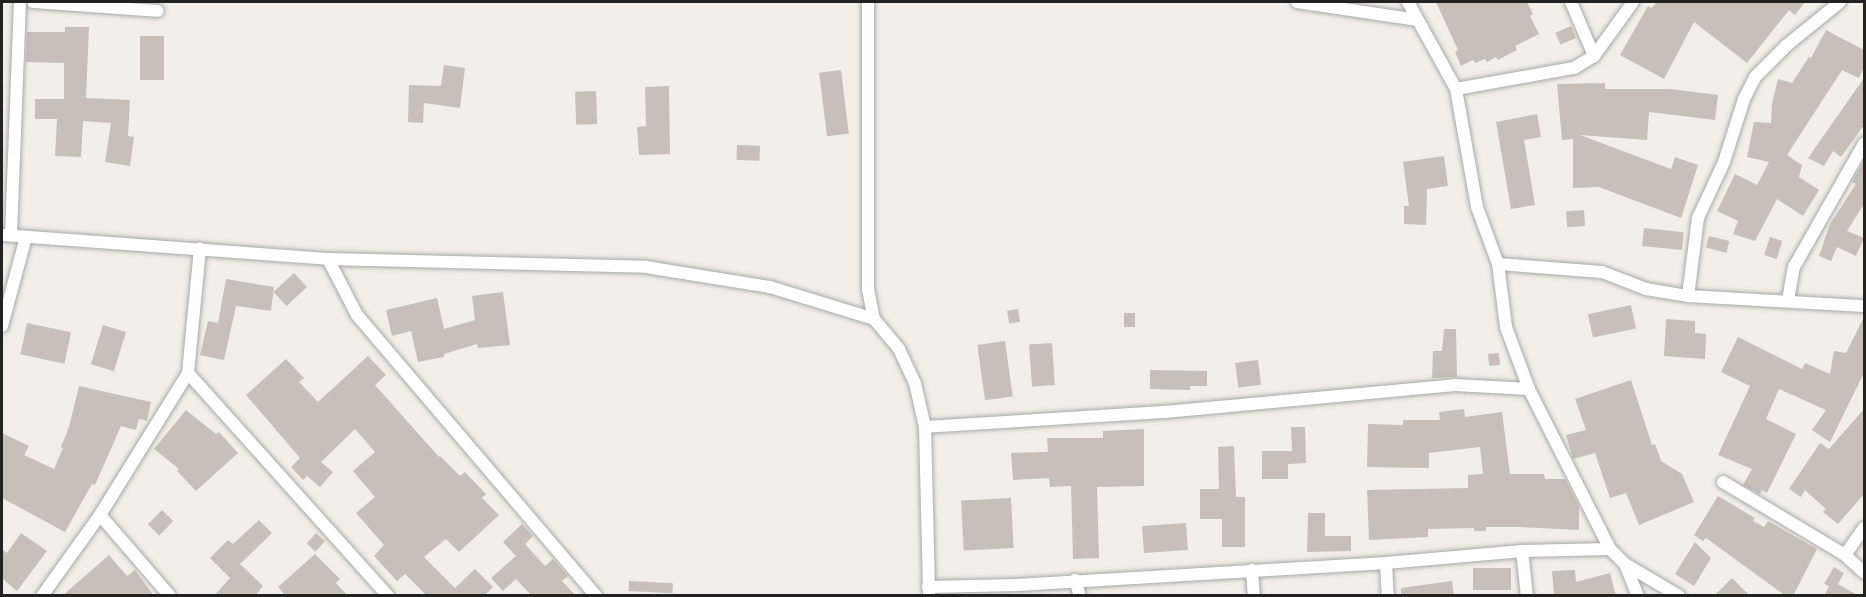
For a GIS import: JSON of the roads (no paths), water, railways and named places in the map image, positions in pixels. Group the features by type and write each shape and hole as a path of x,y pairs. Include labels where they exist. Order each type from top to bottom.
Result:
{"street":[{"path":"20,2 6,235 328,260 646,267 770,286 874,319"},
{"path":"33,2 158,11"},
{"path":"868,2 868,289 874,319 899,349 915,383 925,428 929,591 1076,580 1386,563 1522,551 1610,549"},
{"path":"1297,2 1418,20"},
{"path":"1408,2 1456,89 1477,207 1498,264 1506,327 1529,389 1610,549 1625,564 1679,596"},
{"path":"1572,2 1594,56"},
{"path":"1456,89 1574,68 1594,56 1633,2"},
{"path":"1688,296 1698,218 1724,162 1744,99 1755,77 1787,45 1840,2"},
{"path":"1788,300 1794,267 1864,144"},
{"path":"2,326 26,237"},
{"path":"42,596 100,515 188,373 200,249"},
{"path":"328,260 357,315 596,596"},
{"path":"1498,264 1602,272 1646,288 1688,296 1864,306"},
{"path":"188,373 388,596"},
{"path":"925,428 1176,411 1455,385 1529,389"},
{"path":"1723,482 1845,555 1864,573"},
{"path":"100,515 170,596"},
{"path":"1845,555 1864,528"},
{"path":"1522,551 1527,596"},
{"path":"1386,563 1388,596"},
{"path":"1625,564 1638,596"},
{"path":"1252,570 1254,596"},
{"path":"1076,580 1080,596"}]}
